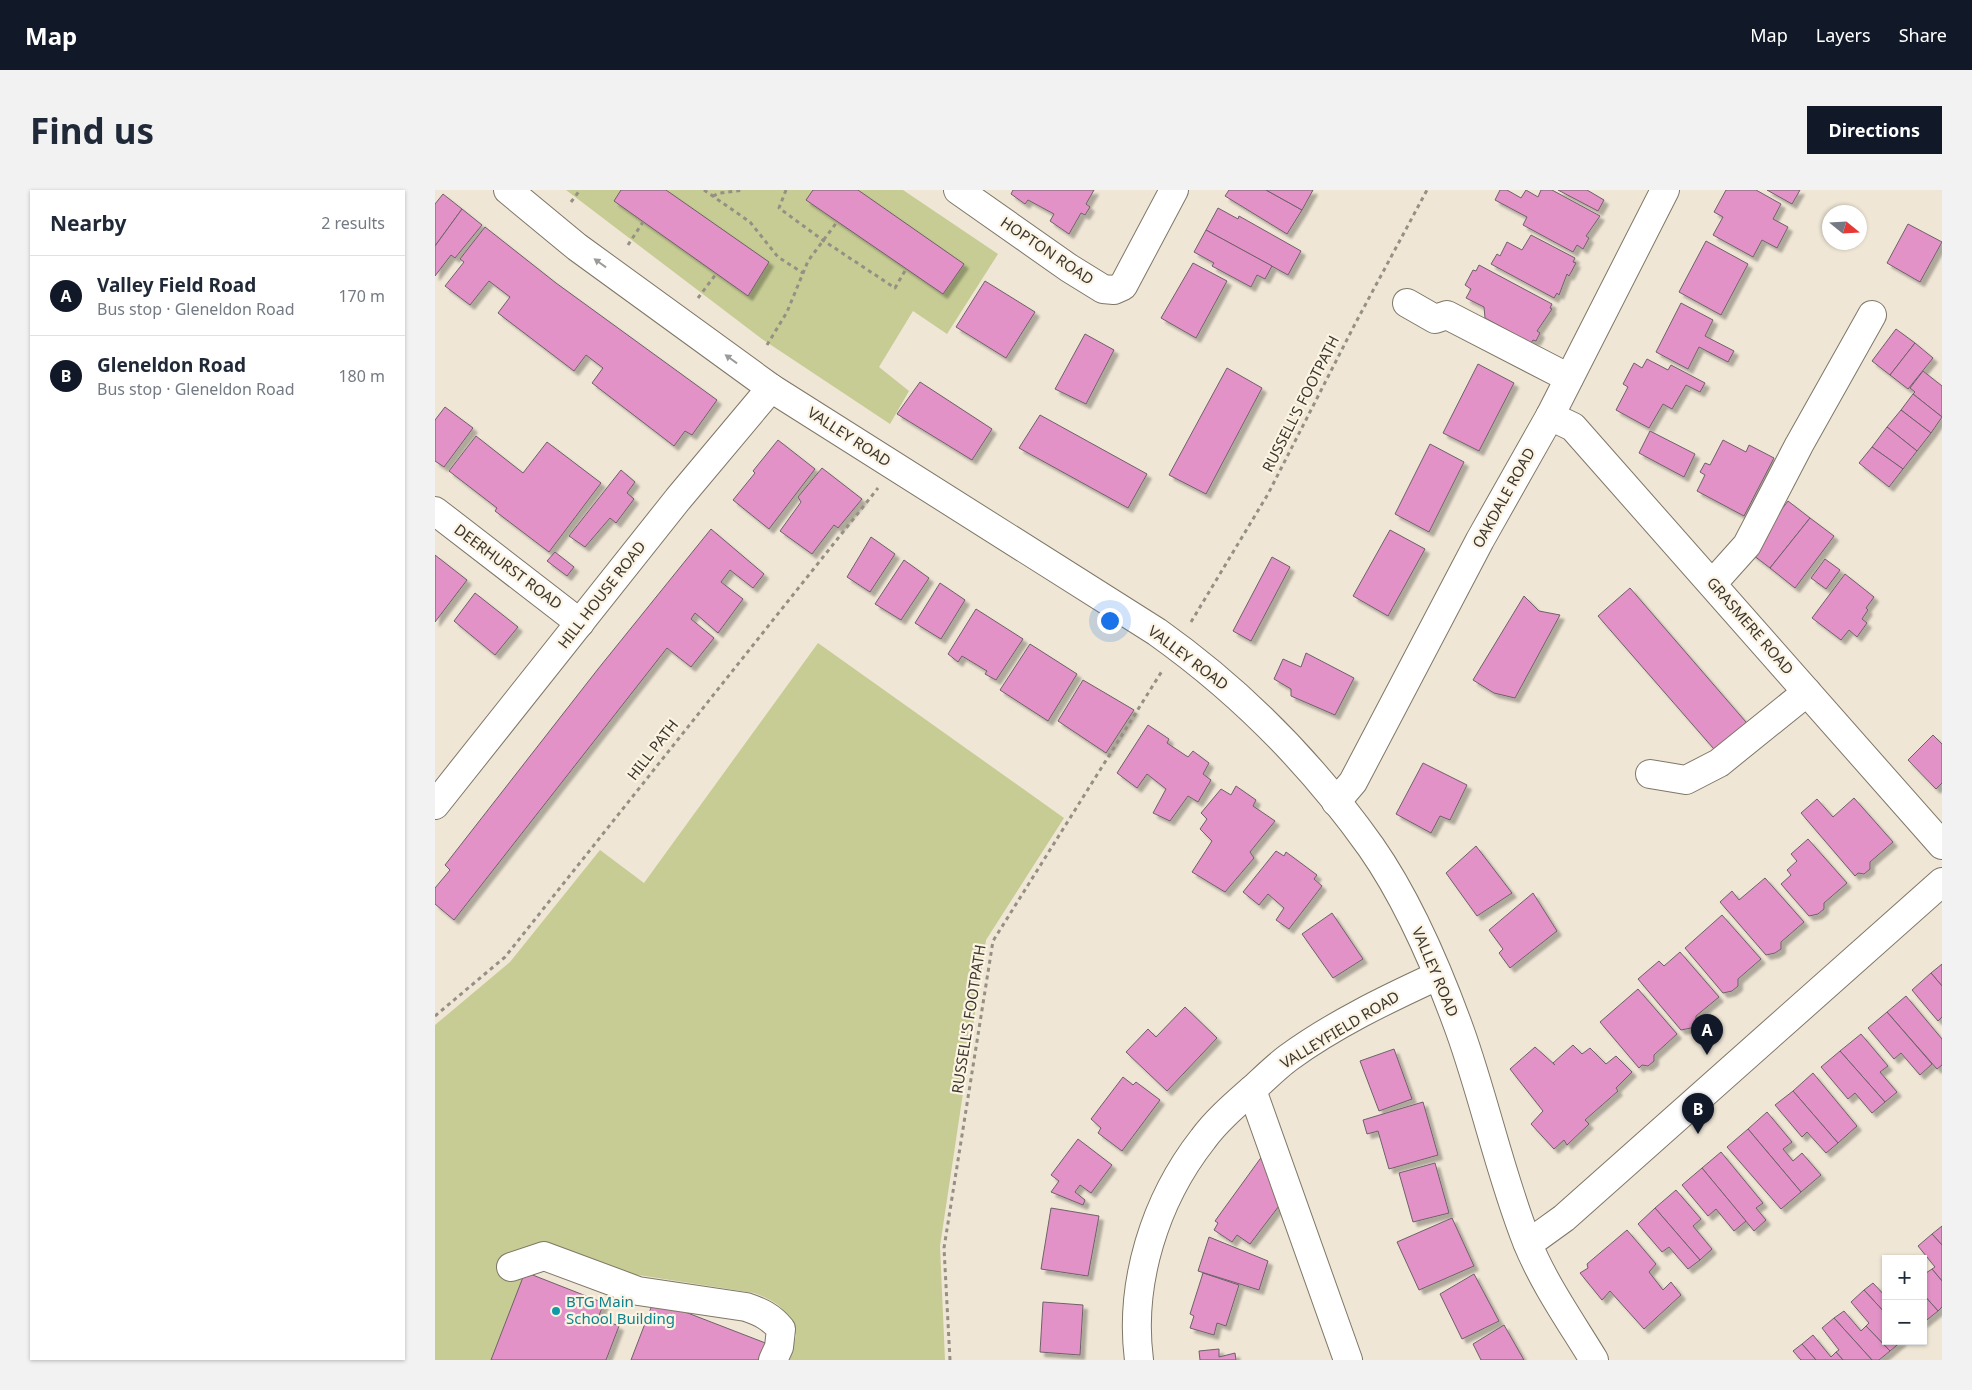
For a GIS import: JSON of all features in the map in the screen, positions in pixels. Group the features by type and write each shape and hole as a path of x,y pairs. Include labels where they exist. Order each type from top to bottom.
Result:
{"street":[{"name":"VALLEY ROAD","path":"508,190 577,247 771,388 1177,646 1213,675 1273,730 1336,802 1371,848 1410,914 1460,1030 1513,1202 1528,1244 1547,1283 1594,1360"},
{"name":"HOPTON ROAD","path":"958,190 1069,268 1103,289 1114,290 1123,286 1174,190"},
{"name":"OAKDALE ROAD","path":"1336,802 1350,786 1480,540 1550,416 1665,190"},
{"path":"1407,303 1435,319 1447,315 1569,378"},
{"path":"1713,583 1747,545 1799,445 1872,315"},
{"name":"HILL HOUSE ROAD","path":"435,805 678,499 771,388"},
{"name":"GRASMERE ROAD","path":"1550,416 1573,427 1713,583 1942,845"},
{"name":"DEERHURST ROAD","path":"435,511 580,624"},
{"path":"1650,774 1686,780 1719,763 1807,692"},
{"path":"1528,1244 1564,1218 1942,882"},
{"name":"VALLEYFIELD ROAD","path":"1139,1360 1137,1342 1140,1282 1159,1215 1171,1186 1203,1139 1287,1058 1397,995 1437,976"},
{"path":"1252,1090 1348,1360"},
{"path":"511,1267 544,1256 639,1291 729,1304 759,1311 771,1318 781,1329 779,1347 773,1360"}],"path":[{"path":"571,202 580,190"},
{"path":"705,190 750,222 778,257 803,273"},
{"path":"713,196 720,193 745,190"},
{"path":"786,190 779,208 824,241 895,288 906,269"},
{"name":"RUSSELL'S FOOTPATH","path":"1189,625 1268,494 1355,324 1427,190"},
{"path":"628,245 643,222"},
{"path":"767,345 787,312 808,261 837,222"},
{"path":"698,298 716,274"},
{"name":"HILL PATH","path":"435,1016 505,957 878,487"},
{"name":"RUSSELL'S FOOTPATH","path":"950,1360 944,1248 993,941 1163,670"}],"green space":[{"path":"566,190 903,190 998,254 947,334 913,311 879,367 909,391 890,424 762,339"},
{"path":"818,643 1064,818 986,940 940,1246 945,1360 788,1360 796,1336 790,1320 782,1308 771,1300 754,1293 638,1275 614,1274 536,1249 499,1262 525,1272 491,1360 435,1360 435,1025 510,962 600,850 644,883"}],"building":[{"path":"621,190 666,190 769,262 748,296 614,201"},
{"path":"813,190 858,190 964,264 943,294 806,200"},
{"path":"1013,190 1094,190 1086,204 1090,207 1085,215 1081,213 1069,234 1050,221 1054,214 1028,200 1025,204 1011,194"},
{"path":"1229,190 1266,190 1302,210 1287,234 1225,196"},
{"path":"1266,190 1313,190 1302,210"},
{"path":"1500,190 1507,190 1521,198 1526,190 1538,197 1541,190 1552,190 1600,216 1586,236 1589,238 1583,249 1577,245 1573,252 1523,225 1527,217 1495,200"},
{"path":"1558,190 1587,190 1604,200 1598,211"},
{"path":"1726,190 1756,190 1781,204 1773,219 1788,227 1777,248 1762,240 1753,257 1713,235 1723,217 1714,212"},
{"path":"1767,190 1800,190 1792,204"},
{"path":"443,194 462,209 435,246 435,204"},
{"path":"1218,208 1238,219 1239,216 1301,251 1288,275 1206,230"},
{"path":"462,209 482,225 455,258 451,255 435,276 435,246"},
{"path":"1908,224 1942,242 1920,282 1887,263"},
{"path":"485,227 556,283 717,400 692,435 685,431 674,446 592,383 603,368 586,355 574,371 498,313 510,297 489,281 470,305 445,286 464,262 460,259"},
{"path":"1206,230 1272,266 1265,279 1257,275 1251,287 1212,266 1214,263 1194,252"},
{"path":"1531,235 1575,258 1573,262 1576,263 1569,276 1567,274 1559,295 1557,293 1554,298 1491,264 1497,254 1500,256 1507,242 1522,250"},
{"path":"1706,241 1748,264 1721,315 1679,292"},
{"path":"1193,263 1227,281 1196,338 1161,318"},
{"path":"1479,265 1552,304 1550,308 1552,309 1537,331 1540,333 1536,341 1533,340 1531,343 1485,318 1484,307 1466,298 1471,289 1465,285 1473,270 1476,271"},
{"path":"985,281 1035,312 1006,358 956,327"},
{"path":"1681,303 1713,320 1705,336 1734,351 1728,362 1699,347 1688,369 1656,352"},
{"path":"1896,329 1915,343 1890,375 1872,361"},
{"path":"1085,334 1114,350 1086,404 1055,389"},
{"path":"1915,343 1933,358 1908,389 1890,375"},
{"path":"1647,359 1668,370 1671,365 1705,383 1700,392 1686,385 1672,409 1663,404 1649,428 1616,410 1628,387 1623,384 1634,363 1642,368"},
{"path":"1478,364 1514,383 1479,451 1443,433"},
{"path":"1227,368 1262,388 1206,494 1169,475"},
{"path":"1923,371 1942,386 1942,417 1913,394 1915,392 1910,388"},
{"path":"920,382 992,429 972,460 897,414"},
{"path":"1913,394 1942,417 1931,433 1901,410"},
{"path":"445,407 473,428 444,467 435,461 435,420"},
{"path":"1901,410 1931,433 1917,451 1887,427"},
{"path":"1040,415 1147,474 1128,508 1019,448"},
{"path":"1887,427 1917,451 1903,469 1872,447"},
{"path":"1650,431 1695,454 1684,477 1639,453"},
{"path":"476,436 523,473 547,442 601,483 549,552 495,511 497,508 449,471"},
{"path":"778,440 815,469 769,529 733,500"},
{"path":"1723,440 1746,452 1749,445 1774,458 1744,516 1697,491 1705,475 1700,472 1705,463 1710,465"},
{"path":"1430,444 1464,462 1429,532 1395,514"},
{"path":"1872,447 1903,469 1889,487 1859,463"},
{"path":"822,468 862,499 838,528 834,525 812,554 780,531 801,502 798,497"},
{"path":"621,470 635,482 627,493 634,499 616,523 610,518 585,547 569,536"},
{"path":"1788,501 1810,518 1770,568 1749,552"},
{"path":"1810,518 1834,536 1795,588 1770,568"},
{"path":"711,529 764,574 753,588 730,570 721,582 743,599 718,633 695,613 691,619 714,638 691,667 667,648 454,920 435,904 435,888 450,870 445,865 598,669"},
{"path":"1390,530 1425,549 1388,616 1353,596"},
{"path":"871,537 895,554 870,592 847,577"},
{"path":"555,552 574,567 567,576 547,561"},
{"path":"435,555 467,580 435,622"},
{"path":"1272,557 1290,567 1251,641 1233,631"},
{"path":"1825,559 1840,570 1826,589 1811,578"},
{"path":"904,560 929,578 901,620 875,604"},
{"path":"1845,574 1874,597 1866,608 1868,610 1862,619 1867,623 1857,637 1849,630 1841,640 1812,618"},
{"path":"940,583 965,600 941,639 915,623"},
{"path":"1630,588 1752,729 1720,756 1598,616"},
{"path":"475,593 518,627 495,655 454,621"},
{"path":"1524,596 1539,611 1560,615 1515,698 1494,693 1473,680"},
{"path":"976,609 1023,639 996,680 985,674 987,671 962,656 958,662 948,654"},
{"path":"1030,644 1077,674 1048,721 1000,690"},
{"path":"1306,653 1354,678 1335,715 1291,696 1291,689 1274,679 1283,659 1301,667"},
{"path":"1083,680 1134,710 1106,753 1058,721"},
{"path":"1148,725 1169,739 1167,743 1188,757 1193,751 1209,763 1203,774 1211,780 1198,802 1188,796 1170,821 1153,813 1166,789 1147,774 1137,788 1117,773"},
{"path":"1933,735 1942,744 1942,783 1936,789 1908,760"},
{"path":"1423,763 1467,785 1450,820 1440,816 1431,833 1396,814"},
{"path":"1236,786 1256,800 1253,806 1275,821 1250,852 1254,858 1225,892 1192,872 1212,841 1200,829 1207,819 1201,813 1221,789 1231,795"},
{"path":"1854,798 1893,842 1870,862 1870,869 1864,874 1858,873 1855,876 1801,813 1817,799 1833,817"},
{"path":"1808,839 1847,883 1824,903 1824,909 1818,914 1809,916 1781,884 1791,875 1787,870 1797,861 1791,854"},
{"path":"1476,846 1512,893 1477,916 1446,873"},
{"path":"1276,851 1284,856 1286,852 1317,875 1314,879 1322,886 1289,929 1276,920 1284,908 1268,894 1259,905 1243,892"},
{"path":"1765,878 1804,922 1781,942 1781,949 1766,955 1720,902 1732,891 1739,900"},
{"path":"1533,893 1557,931 1510,968 1499,953 1503,949 1489,930"},
{"path":"1332,913 1363,959 1333,978 1302,934"},
{"path":"1722,915 1761,959 1738,979 1738,986 1732,991 1723,993 1685,948"},
{"path":"1680,952 1719,997 1696,1016 1696,1023 1691,1028 1681,1030 1638,979 1659,961 1664,966"},
{"path":"1942,964 1942,986 1931,973"},
{"path":"1931,973 1942,986 1942,1017 1938,1021 1912,990"},
{"path":"1638,989 1677,1034 1654,1055 1654,1061 1648,1066 1642,1065 1639,1068 1600,1022"},
{"path":"1906,996 1942,1039 1942,1065 1937,1069 1887,1012"},
{"path":"1185,1007 1217,1038 1167,1091 1126,1052 1148,1029 1156,1037"},
{"path":"1887,1012 1932,1064 1920,1075 1901,1053 1894,1059 1868,1028"},
{"path":"1861,1034 1888,1066 1880,1072 1897,1092 1885,1102 1840,1051"},
{"path":"1573,1045 1582,1054 1590,1048 1606,1064 1616,1056 1632,1072 1616,1088 1618,1091 1585,1120 1589,1124 1567,1145 1564,1140 1554,1149 1531,1124 1543,1111 1510,1069 1535,1047 1555,1065 1553,1063"},
{"path":"1394,1049 1412,1099 1379,1111 1360,1061"},
{"path":"1840,1051 1885,1102 1872,1113 1855,1093 1848,1099 1821,1067"},
{"path":"1813,1073 1857,1126 1838,1143 1793,1091"},
{"path":"1123,1077 1133,1085 1136,1082 1160,1100 1122,1151 1098,1133 1101,1128 1091,1119"},
{"path":"1793,1091 1838,1143 1826,1153 1807,1132 1802,1137 1775,1105"},
{"path":"1423,1102 1438,1155 1389,1169 1378,1131 1367,1134 1363,1120"},
{"path":"1767,1112 1792,1142 1783,1149 1793,1161 1802,1153 1821,1175 1801,1192 1748,1129"},
{"path":"1748,1129 1801,1192 1781,1209 1727,1147"},
{"path":"1078,1139 1112,1165 1091,1193 1080,1185 1075,1192 1085,1200 1083,1205 1051,1192 1059,1181 1051,1175"},
{"path":"1268,1148 1285,1198 1250,1244 1237,1235 1232,1242 1214,1230 1218,1223 1215,1221"},
{"path":"1721,1152 1763,1203 1756,1208 1766,1220 1754,1231 1702,1168"},
{"path":"1435,1163 1449,1213 1413,1222 1399,1173"},
{"path":"1702,1168 1746,1221 1734,1231 1716,1209 1708,1216 1682,1185"},
{"path":"1676,1190 1701,1219 1693,1226 1712,1249 1700,1260 1655,1208"},
{"path":"1051,1208 1099,1216 1088,1276 1041,1269"},
{"path":"1655,1208 1700,1260 1688,1269 1669,1247 1662,1252 1638,1224"},
{"path":"1452,1218 1474,1266 1419,1290 1397,1242"},
{"path":"1942,1226 1942,1245 1932,1234"},
{"path":"1627,1230 1656,1264 1649,1272 1663,1290 1671,1282 1681,1295 1644,1329 1610,1291 1602,1300 1580,1273 1588,1268 1587,1264"},
{"path":"1932,1234 1942,1245 1942,1281 1932,1269 1935,1267 1927,1255 1918,1246"},
{"path":"1209,1237 1268,1261 1259,1290 1198,1271"},
{"path":"1932,1269 1942,1281 1942,1307 1938,1311 1927,1299 1927,1272"},
{"name":"BTG Main School Building","path":"525,1272 604,1303 598,1318 619,1326 606,1360 491,1360"},
{"path":"1203,1273 1239,1285 1226,1326 1217,1323 1214,1335 1190,1328 1194,1316 1190,1314"},
{"path":"1474,1274 1499,1321 1462,1339 1440,1294"},
{"path":"1873,1283 1882,1293 1882,1310 1864,1290"},
{"path":"1864,1290 1882,1310 1882,1343 1866,1326 1869,1323 1851,1302"},
{"path":"1927,1299 1938,1311 1927,1320"},
{"name":"BTG Main School Building","path":"654,1300 768,1344 762,1360 631,1360"},
{"path":"1043,1302 1083,1305 1080,1355 1040,1352"},
{"path":"1844,1311 1861,1331 1866,1326 1882,1343 1882,1345 1890,1351 1879,1360 1872,1360 1834,1318"},
{"path":"1834,1318 1872,1360 1843,1360 1836,1352 1839,1350 1822,1328"},
{"path":"1504,1325 1524,1360 1481,1360 1473,1344"},
{"path":"1813,1335 1831,1357 1836,1352 1843,1360 1816,1360 1802,1344"},
{"path":"1802,1344 1816,1360 1801,1360 1793,1351"},
{"path":"1884,1345 1897,1345 1890,1351"},
{"path":"1219,1349 1219,1357 1235,1353 1236,1360 1200,1360 1199,1351"}],"place":[{"name":"Valley Field Road","path":"1707,1055"},
{"name":"Gleneldon Road","path":"1698,1134"},
{"name":"BTG Main School Building","path":"556,1311"}]}
